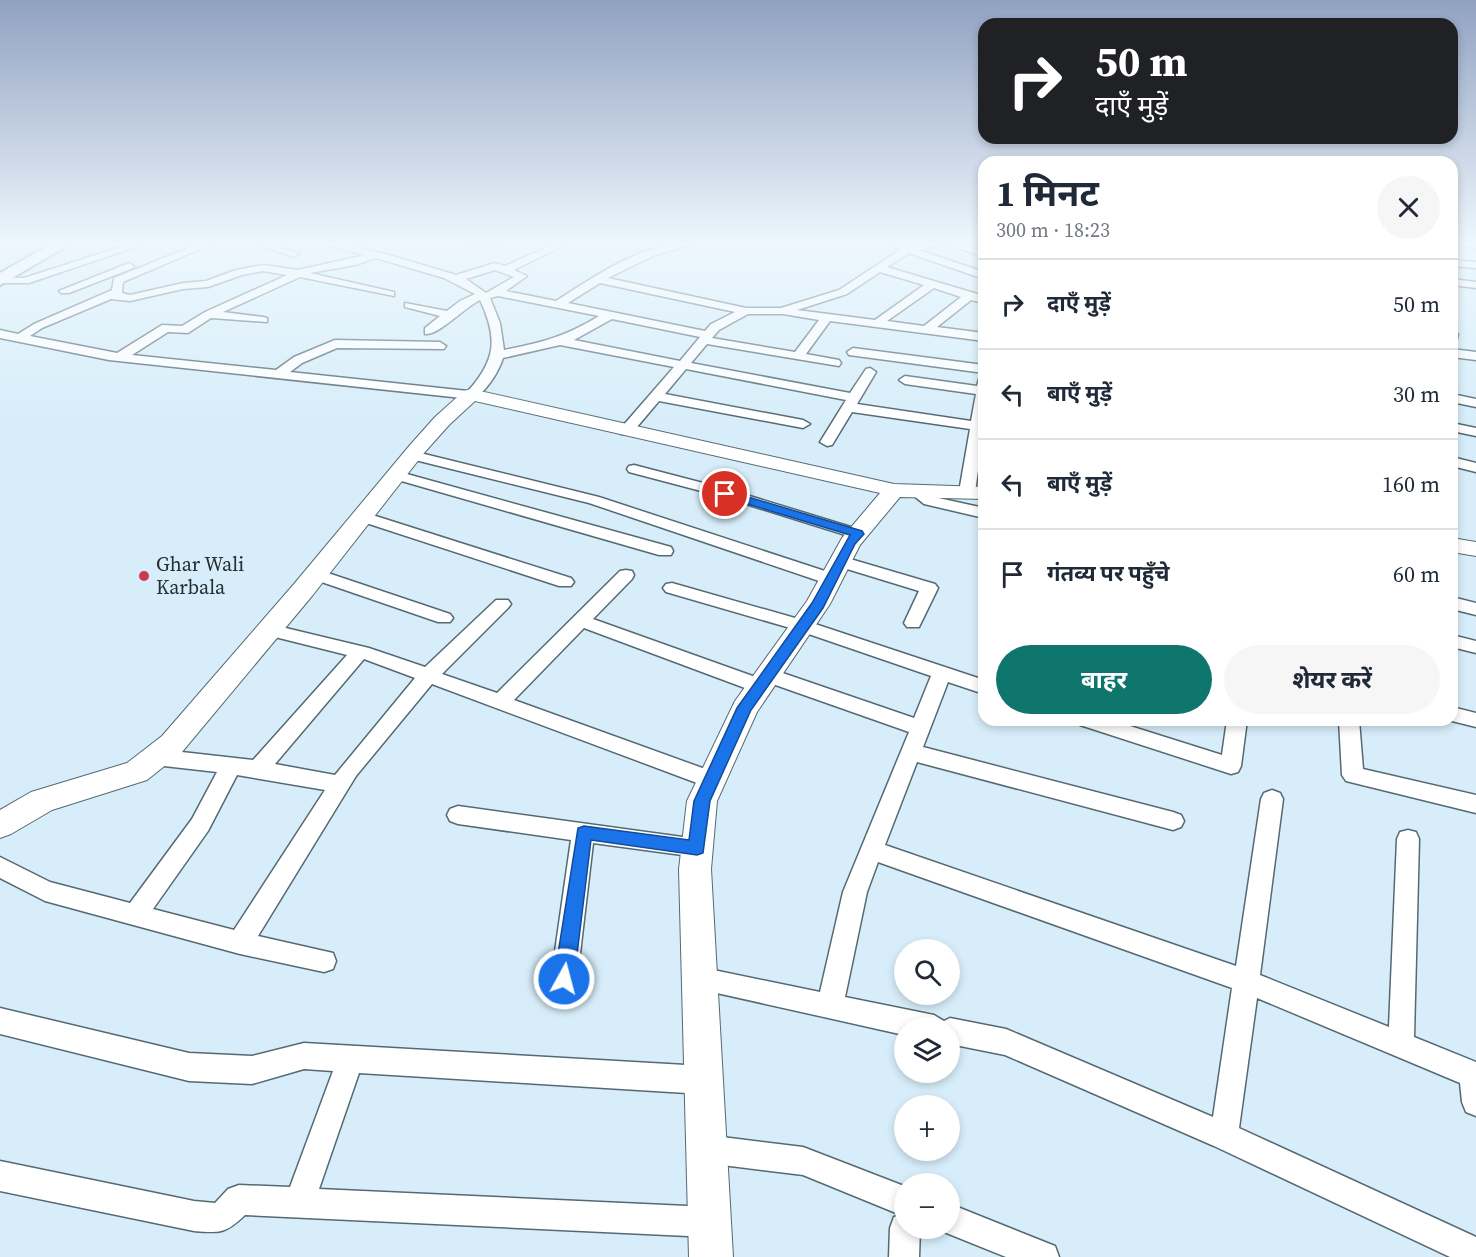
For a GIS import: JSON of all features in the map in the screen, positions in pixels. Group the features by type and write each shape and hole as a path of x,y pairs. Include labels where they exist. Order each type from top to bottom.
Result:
{"street":[{"path":"18,339 38,326 94,302"},
{"path":"120,357 166,328 184,330 209,314 235,302"},
{"path":"429,331 467,302"},
{"path":"0,825 42,801 137,772 172,744 316,574 412,455 442,421 488,376 497,355 500,340 486,302"},
{"path":"542,302 706,338 835,363"},
{"path":"557,305 562,302"},
{"path":"703,302 746,311 782,311 978,336"},
{"path":"782,311 812,302"},
{"path":"876,324 908,302"},
{"path":"926,330 962,302"},
{"path":"409,304 450,315"},
{"path":"626,431 715,327 746,311"},
{"path":"209,314 263,320"},
{"path":"497,355 575,336 608,316"},
{"path":"798,357 826,318"},
{"path":"0,334 120,357 471,395 626,431 905,490 975,493 978,458"},
{"path":"558,341 682,365 851,403 977,426"},
{"path":"280,373 298,360 335,344 440,346"},
{"path":"853,352 978,368"},
{"path":"1458,354 1476,356"},
{"path":"827,442 870,372"},
{"path":"905,380 978,394"},
{"path":"656,396 803,424"},
{"path":"1458,399 1476,403"},
{"path":"978,421 978,436"},
{"path":"1458,428 1476,432"},
{"path":"412,455 594,500 836,570 929,588 913,623"},
{"path":"1458,463 1476,468"},
{"path":"634,469 858,534"},
{"path":"396,475 664,551"},
{"path":"905,490 929,501 978,512"},
{"path":"711,1257 695,869 702,801 745,708 818,604 858,534 905,490"},
{"path":"363,517 565,582"},
{"path":"1458,546 1476,549"},
{"path":"316,574 444,618"},
{"path":"500,702 626,575"},
{"path":"672,588 803,626 978,685"},
{"path":"240,943 349,770 428,676 502,604"},
{"path":"1458,604 1476,609"},
{"path":"581,621 920,728"},
{"path":"269,630 360,652 712,780"},
{"path":"1458,642 1476,647"},
{"path":"258,769 360,652"},
{"path":"830,1006 855,892 942,673"},
{"path":"1458,716 1476,720"},
{"path":"1106,726 1231,766 1236,726"},
{"path":"1349,726 1353,775 1476,804"},
{"path":"910,752 1173,821"},
{"path":"155,757 258,769 340,784"},
{"path":"135,915 200,825 231,766"},
{"path":"1224,1136 1272,799"},
{"path":"458,815 697,848"},
{"path":"564,979 584,832"},
{"path":"1401,1045 1408,839"},
{"path":"871,850 1246,981 1475,1075 1476,1102"},
{"path":"0,867 45,891 240,943 324,961"},
{"path":"699,979 894,1020"},
{"path":"0,1021 189,1066 252,1070 304,1056 703,1080"},
{"path":"960,1033 1005,1042 1224,1136 1476,1253"},
{"path":"299,1203 351,1059"},
{"path":"706,1149 803,1161 894,1197"},
{"path":"0,1176 194,1216 220,1218 239,1200 709,1222"},
{"path":"960,1223 1044,1257"},
{"path":"904,1257 905,1239"}],"place":[{"name":"Ghar Wali Karbala","path":"144,576"}],"route":[{"path":"564,979 584,832 697,848 702,801 745,708 818,604 850,543 858,534 725,494"}]}
